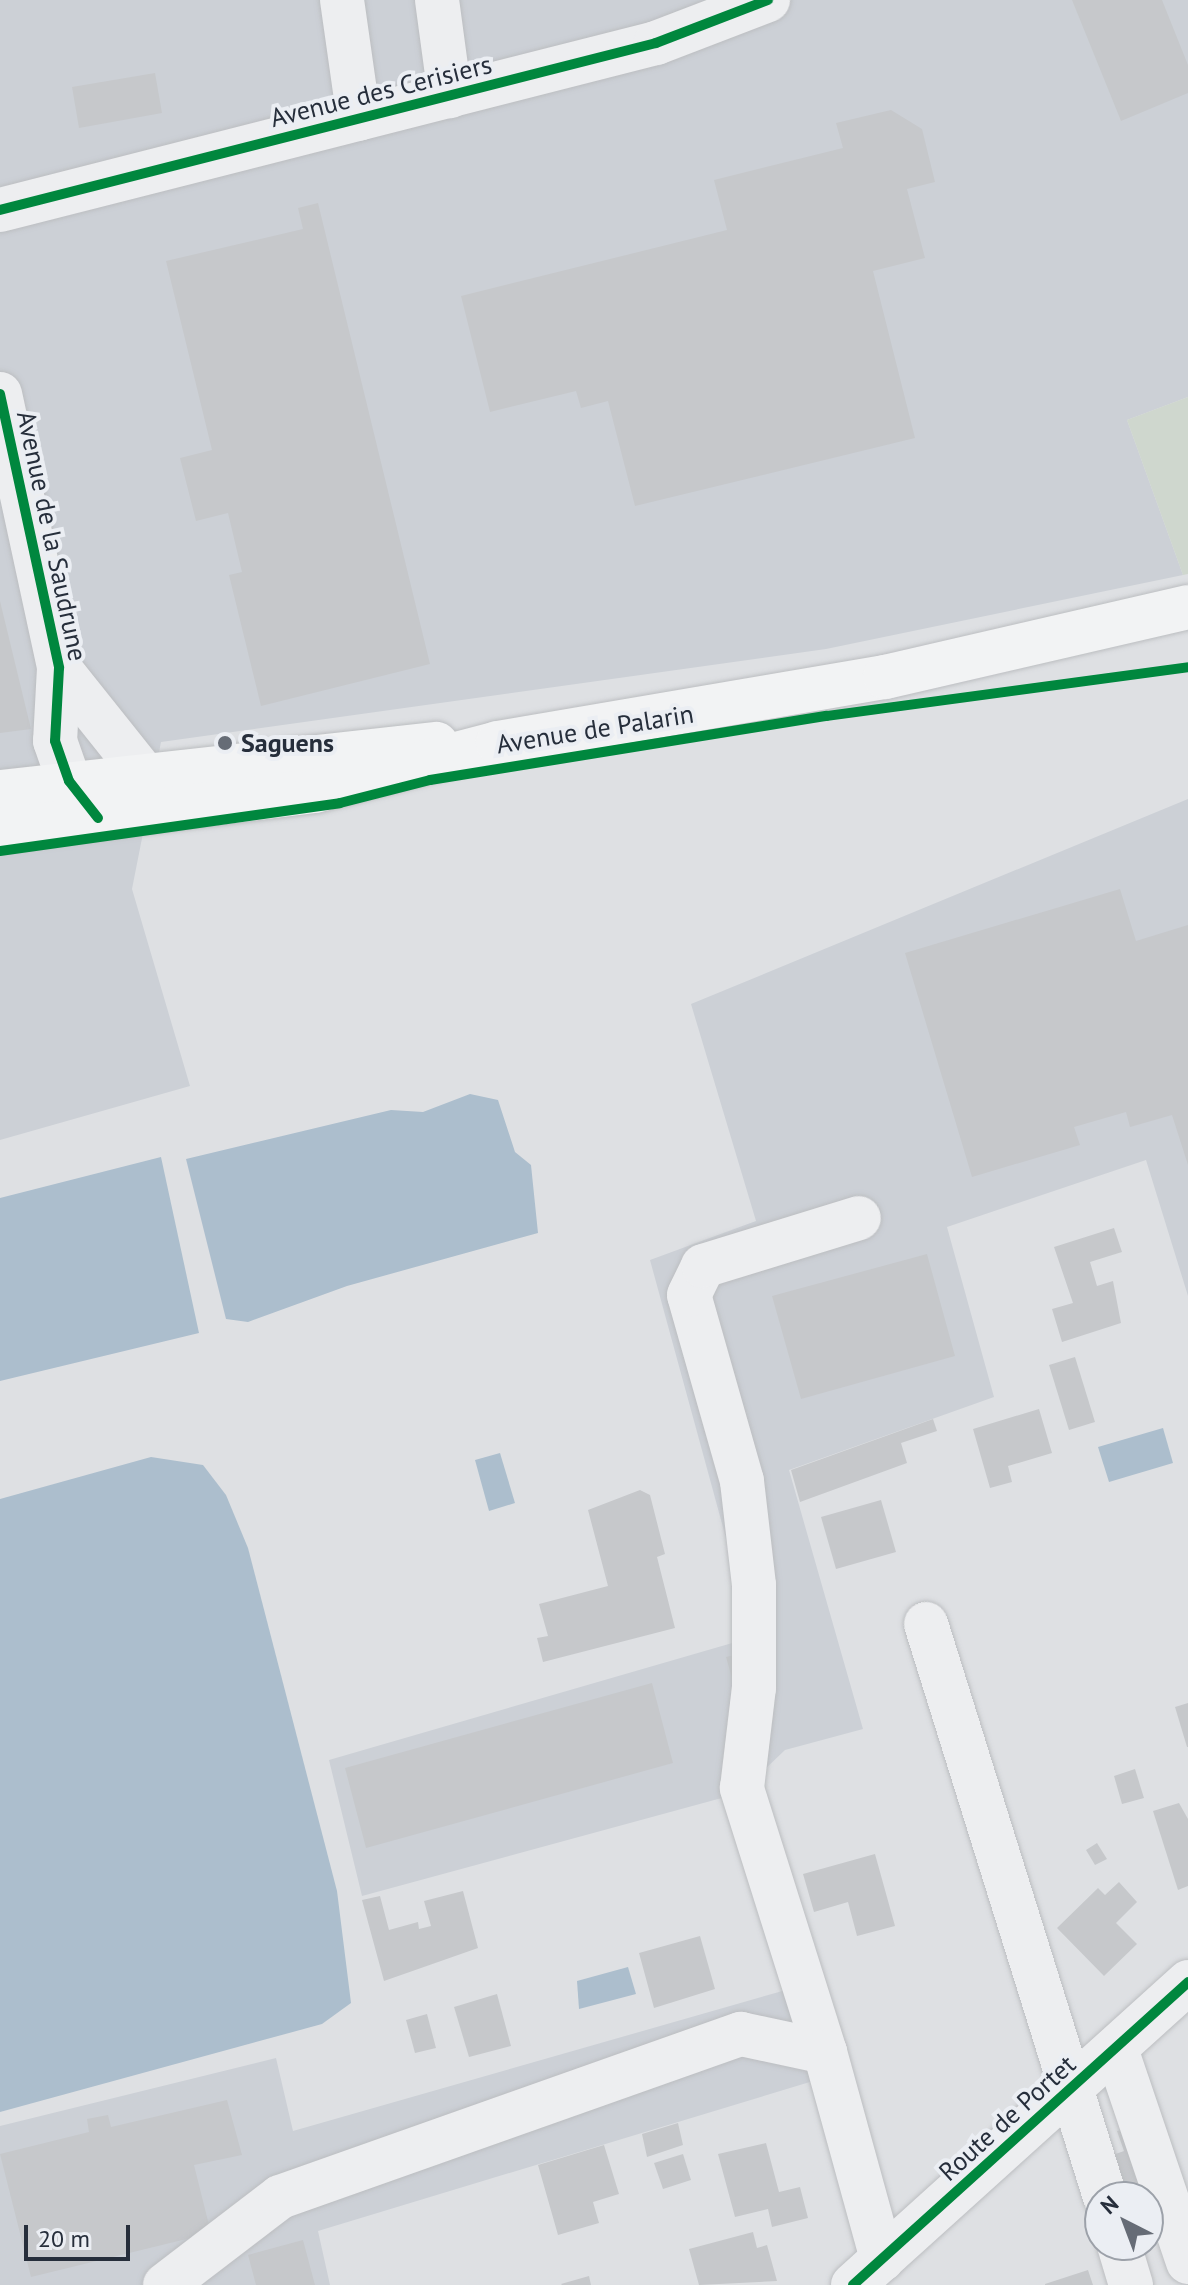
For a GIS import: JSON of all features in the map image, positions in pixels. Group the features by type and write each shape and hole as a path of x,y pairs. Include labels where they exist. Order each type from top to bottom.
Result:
{"main road":[{"name":"Avenue de Palarin","path":"62,790 315,791 498,743 885,677 1188,607"},
{"name":"Avenue de Palarin","path":"0,830 62,790 142,772 372,746 498,743"}],"street":[{"path":"342,0 359,119"},
{"path":"437,0 450,96"},
{"name":"Avenue des Cerisiers","path":"0,210 656,43 768,0"},
{"name":"Avenue de la Saudrune","path":"0,394 59,668 62,790"},
{"name":"Avenue de la Saudrune","path":"59,668 107,735 142,772"},
{"path":"62,790 107,735"},
{"path":"859,1218 703,1266 689,1295 742,1481 754,1585 754,1688 742,1788 825,2052 868,2272"},
{"path":"926,1624 1100,2181"},
{"name":"Route de Portet","path":"868,2272 1188,1982"},
{"path":"165,2285 280,2197 376,2162 741,2034 825,2052"},
{"path":"1116,2049 1188,2262"},
{"path":"1124,2261 1131,2285"}],"shaded area":[{"path":"0,0 1188,0 1188,397 1127,420 1183,575 826,649 161,742 132,889 190,1086 0,1140"},
{"path":"1188,397 1188,574 1183,575 1127,420"},
{"path":"1188,799 1188,1296 1146,1160 947,1227 994,1397 789,1470 863,1729 785,1750 740,1793 362,1896 329,1760 753,1637 650,1260 756,1221 691,1004"},
{"path":"793,1988 823,2078 318,2231 330,2285 0,2285 0,2126 276,2058 293,2131"}],"water":[{"path":"470,1094 498,1100 515,1152 531,1165 538,1233 347,1286 248,1322 226,1319 186,1159 391,1110 423,1112"},
{"path":"161,1157 199,1333 0,1381 0,1198"},
{"path":"1163,1428 1173,1463 1109,1482 1098,1447"},
{"path":"500,1453 515,1503 489,1511 475,1460"},
{"path":"151,1457 203,1465 226,1495 248,1548 337,1891 351,2003 322,2024 0,2112 0,1499"},
{"path":"628,1967 636,1994 579,2009 577,1981"}],"building":[{"path":"1072,0 1162,0 1188,65 1188,93 1121,121"},
{"path":"155,73 162,113 79,128 72,87"},
{"path":"891,110 922,129 935,182 907,189 925,258 873,271 915,438 635,506 608,401 581,408 576,391 490,412 461,296 727,230 714,180 843,148 836,123"},
{"path":"318,203 430,664 261,706 229,575 242,572 228,513 196,521 180,458 212,450 166,261 303,229 298,208"},
{"path":"0,601 31,729 0,733"},
{"path":"1120,889 1136,941 1188,925 1188,1165 1172,1115 1130,1127 1126,1112 1074,1127 1080,1145 972,1177 905,953"},
{"path":"1114,1228 1122,1252 1090,1262 1097,1286 1113,1281 1121,1323 1062,1342 1052,1309 1073,1303 1054,1247"},
{"path":"927,1254 955,1356 801,1399 772,1296"},
{"path":"1075,1357 1095,1422 1069,1430 1049,1365"},
{"path":"1039,1409 1052,1453 1008,1466 1012,1482 990,1488 973,1429"},
{"path":"933,1419 937,1431 901,1443 907,1463 800,1502 791,1470"},
{"path":"640,1490 650,1495 665,1554 657,1557 675,1628 543,1662 537,1638 548,1636 539,1604 608,1586 588,1510"},
{"path":"881,1500 896,1552 836,1569 821,1517"},
{"path":"743,1653 732,1678 726,1657"},
{"path":"652,1683 673,1763 366,1848 345,1768"},
{"path":"1188,1703 1188,1747 1187,1747 1175,1707"},
{"path":"1135,1769 1144,1798 1122,1804 1114,1776"},
{"path":"1179,1803 1188,1819 1188,1886 1178,1890 1153,1811"},
{"path":"1097,1843 1107,1859 1095,1865 1086,1850"},
{"path":"875,1854 895,1926 857,1936 848,1902 814,1912 803,1874"},
{"path":"1119,1882 1137,1902 1116,1923 1137,1944 1104,1976 1057,1928 1098,1888 1105,1895"},
{"path":"463,1891 478,1948 384,1981 362,1900 380,1896 389,1930 418,1922 419,1929 431,1926 424,1901"},
{"path":"700,1936 715,1989 654,2008 639,1953"},
{"path":"497,1994 511,2046 469,2057 454,2007"},
{"path":"427,2014 436,2048 415,2053 406,2020"},
{"path":"227,2100 242,2155 194,2165 211,2233 31,2277 0,2154 89,2132 87,2119 108,2115 111,2127"},
{"path":"678,2123 683,2145 647,2157 642,2134"},
{"path":"1136,2126 1145,2181 1111,2181 1104,2158 1124,2151 1117,2131"},
{"path":"766,2143 779,2192 800,2187 808,2218 772,2227 768,2209 735,2217 718,2154"},
{"path":"604,2145 619,2194 593,2202 599,2223 558,2235 538,2165"},
{"path":"683,2154 691,2180 663,2189 654,2163"},
{"path":"753,2232 757,2248 767,2245 777,2281 699,2285 689,2249"},
{"path":"303,2240 315,2285 256,2285 248,2255"},
{"path":"1088,2270 1093,2285 1045,2285 1045,2284"},
{"path":"589,2276 591,2285 561,2284"}],"cycle path":[{"path":"0,210 656,43 768,0"},
{"path":"0,394 59,668 55,741 69,781 98,818"},
{"path":"0,851 340,803 430,780 827,716 1188,667"},
{"path":"853,2285 1188,1982"}],"place":[{"name":"Saguens","path":"225,743"}]}
